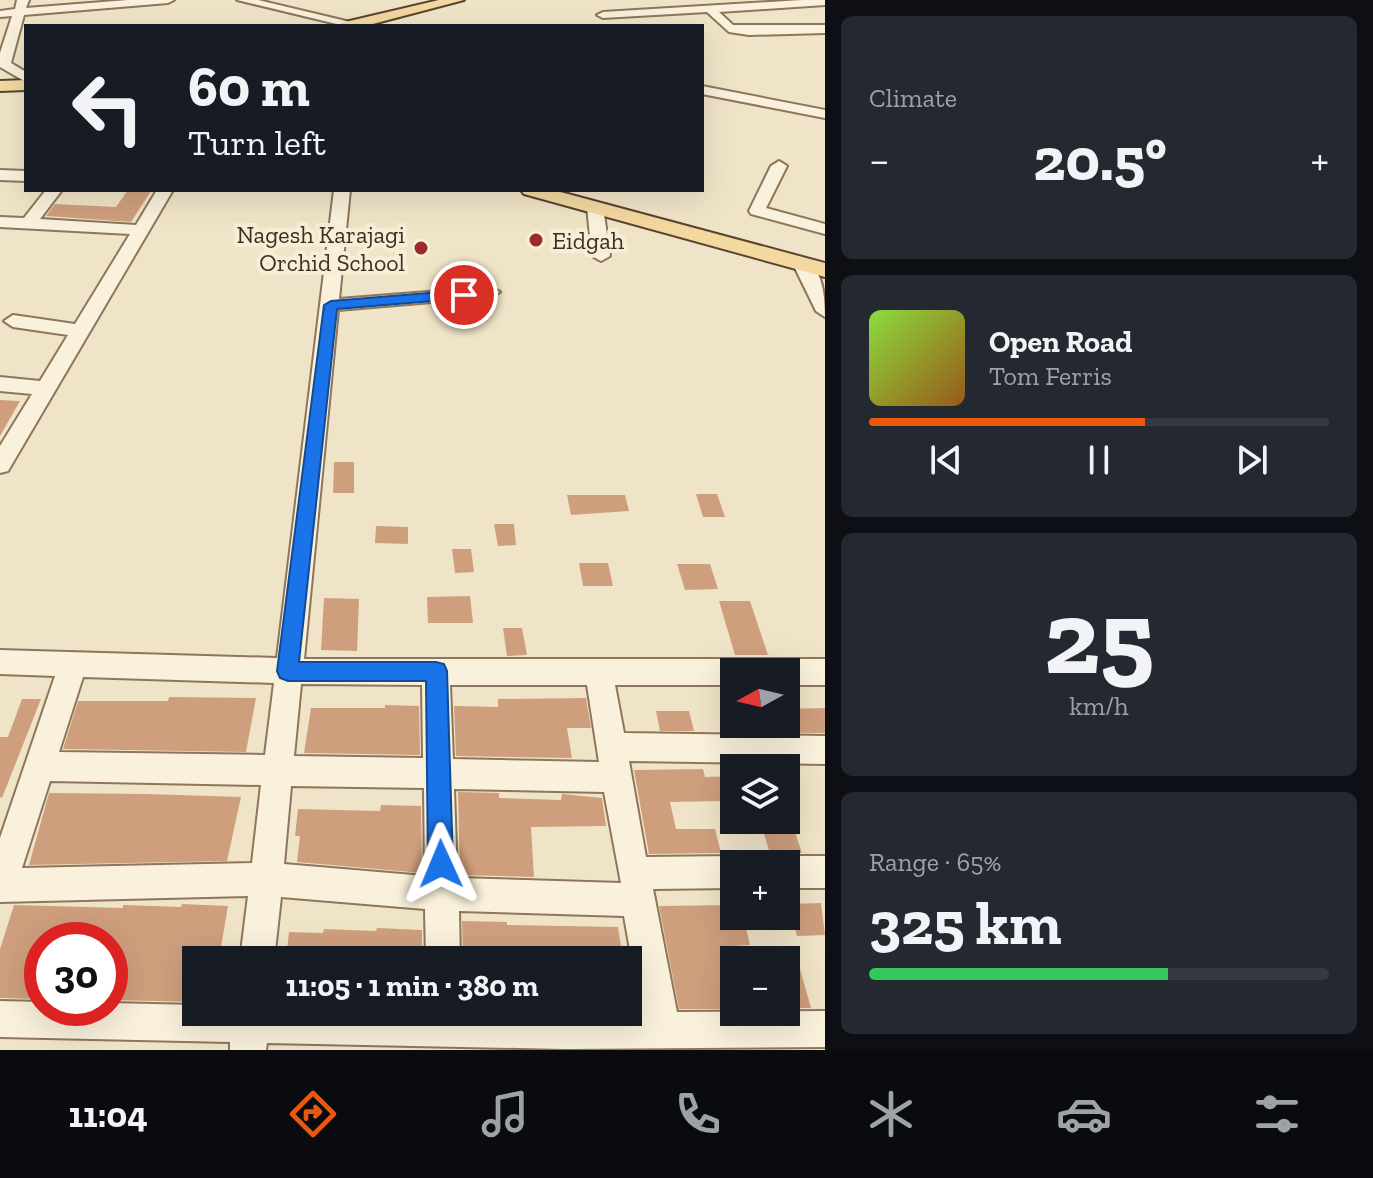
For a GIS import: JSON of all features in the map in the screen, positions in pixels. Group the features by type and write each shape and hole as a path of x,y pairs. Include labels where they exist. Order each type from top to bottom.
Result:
{"main road":[{"path":"351,24 438,0"},
{"path":"351,24 457,0"},
{"path":"0,89 24,87"},
{"path":"539,192 825,270"},
{"path":"563,192 825,263"}],"street":[{"path":"0,14 21,6 85,9 118,2 168,0"},
{"path":"243,0 343,24"},
{"path":"680,0 693,10"},
{"path":"602,16 757,3 825,2"},
{"path":"3,65 20,36 21,6"},
{"path":"710,9 729,28 749,31 825,29"},
{"path":"3,65 24,56"},
{"path":"3,65 24,77"},
{"path":"704,90 825,114"},
{"path":"779,166 757,211 825,229"},
{"path":"0,175 24,176"},
{"path":"28,224 52,192"},
{"path":"0,465 164,192"},
{"path":"258,946 342,192"},
{"path":"595,207 601,256"},
{"path":"0,222 141,230"},
{"path":"802,264 825,311"},
{"path":"331,305 491,292"},
{"path":"13,321 81,331"},
{"path":"0,384 46,389"},
{"path":"0,662 288,671 825,672"},
{"path":"73,664 0,885 265,879 441,894 635,886 720,874"},
{"path":"599,670 662,1030"},
{"path":"436,671 443,946"},
{"path":"39,766 439,774 825,750"},
{"path":"800,872 825,872"},
{"path":"0,1019 250,1029 315,1026"},
{"path":"575,1026 662,1030 825,1029"}],"building":[{"path":"127,192 150,192 131,222 46,216 55,204 116,207"},
{"path":"0,400 20,401 0,436"},
{"path":"334,462 354,462 354,493 333,493"},
{"path":"696,494 717,494 725,517 703,517"},
{"path":"567,495 625,495 629,511 571,515"},
{"path":"494,524 514,524 516,545 498,546"},
{"path":"376,526 408,527 408,544 375,543"},
{"path":"452,549 471,549 474,572 455,573"},
{"path":"579,563 608,563 613,586 583,586"},
{"path":"677,564 710,564 718,589 685,590"},
{"path":"470,596 473,623 428,623 427,597"},
{"path":"324,598 359,599 357,651 321,650"},
{"path":"719,601 750,601 768,655 735,655"},
{"path":"503,628 522,628 527,655 507,656"},
{"path":"169,697 256,698 246,752 63,749 78,701 168,701"},
{"path":"586,698 591,728 567,728 572,758 456,756 454,706 498,707 498,699"},
{"path":"22,699 41,699 2,798 0,737 8,737"},
{"path":"385,705 419,706 420,755 304,753 311,708 385,708"},
{"path":"825,708 825,733 800,733 800,709"},
{"path":"656,711 689,711 694,731 660,731"},
{"path":"703,769 705,777 720,776 720,801 670,802 676,829 715,829 720,853 649,854 634,770"},
{"path":"458,792 499,793 499,798 561,800 562,794 602,798 606,826 531,827 534,877 460,875"},
{"path":"49,793 241,797 227,861 29,865"},
{"path":"381,805 421,806 422,873 297,862 300,836 295,836 298,809 380,811"},
{"path":"764,834 796,834 802,853 800,850 769,850"},
{"path":"821,903 825,935 797,936 795,930 800,930 800,904"},
{"path":"182,904 228,906 221,946 182,946 182,1002 128,1000 128,922 24,922 24,999 0,998 0,949 14,905 181,907"},
{"path":"720,905 720,930 746,930 750,945 720,946 720,1009 679,1009 659,906"},
{"path":"462,921 618,927 621,946 463,946"},
{"path":"377,928 422,930 422,946 288,946 289,932 323,933 324,929 376,931"},
{"path":"800,969 811,1008 800,1008"}],"place":[{"name":"Eidgah","path":"536,240"},
{"name":"Nagesh Karajagi Orchid School","path":"421,248"}],"route":[{"path":"441,864 436,671 288,671 331,305 464,295"}]}
